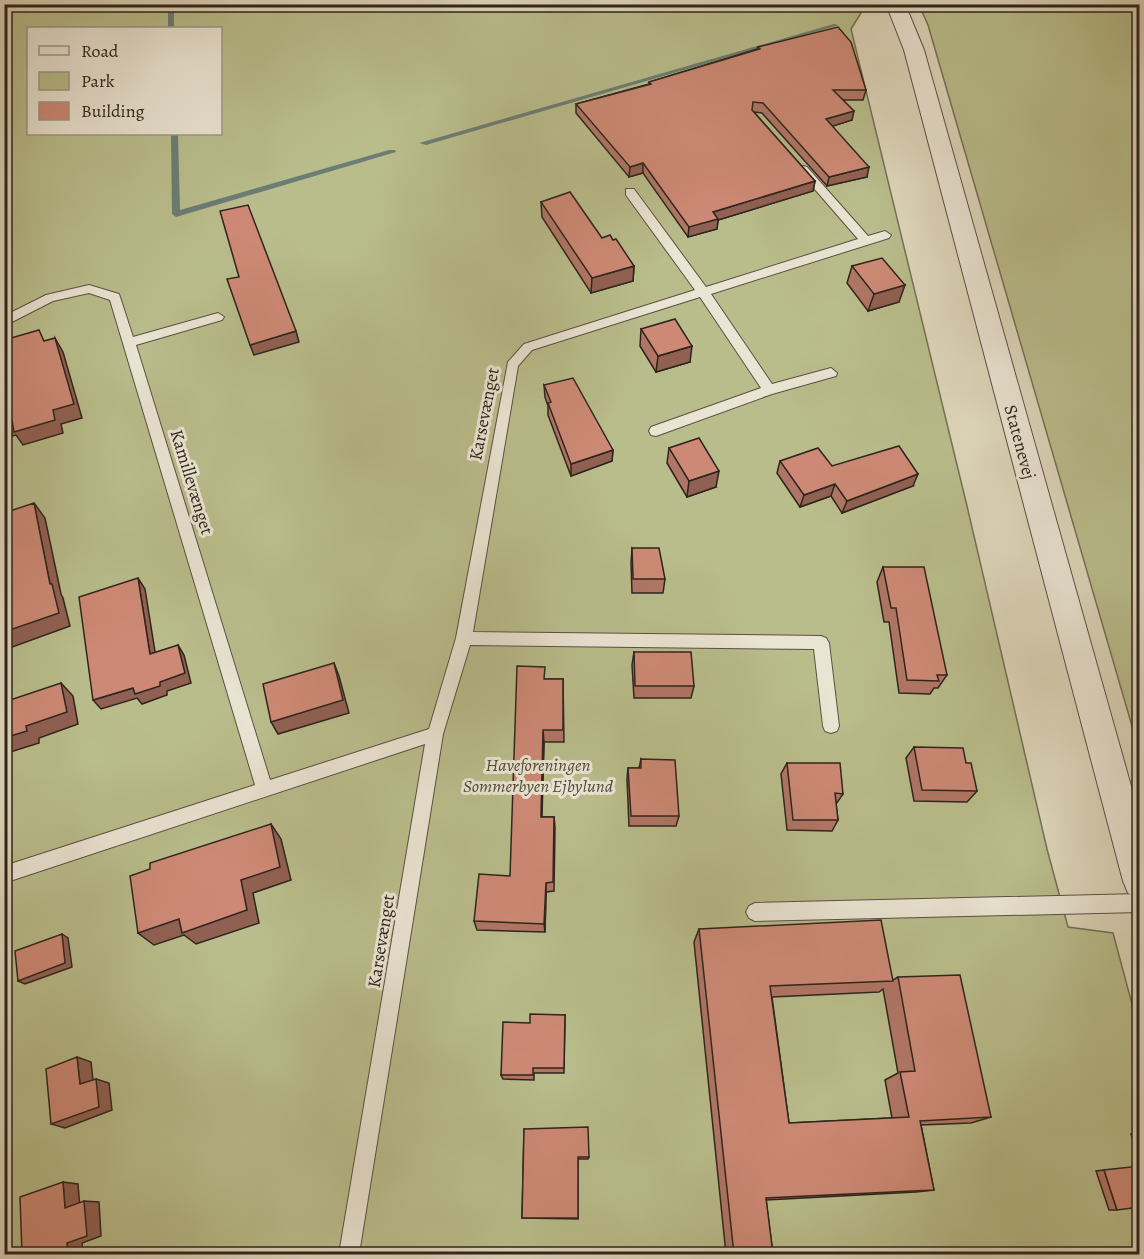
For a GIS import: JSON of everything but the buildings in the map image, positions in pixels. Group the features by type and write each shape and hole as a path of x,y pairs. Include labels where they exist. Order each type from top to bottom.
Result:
{"street":[{"name":"Statenevej","path":"896,4 914,50 1140,881"}],"lane":[{"path":"795,161 866,241"},
{"path":"630,192 703,292 769,390"},
{"name":"Karsevænget","path":"349,1254 435,734 464,638 512,365 528,347 885,235"},
{"name":"Kamillevænget","path":"4,322 50,298 89,289 115,297 265,791"},
{"path":"130,342 218,317"},
{"path":"656,431 769,390 831,373"},
{"path":"464,638 821,643 831,726"},
{"path":"4,875 435,734"},
{"path":"755,912 1140,903"}],"green space":[{"name":"Haveforeningen Sommerbyen Ejbylund","path":"4,5 856,5 861,13 851,29 967,506 1047,849 1068,927 1113,933 1139,1030 1139,1254 5,1254"},
{"path":"919,5 1139,5 1139,750 928,25"}],"waterway":[{"path":"171,4 171,27"},
{"path":"423,143 836,25"},
{"path":"174,135 176,214 392,152"}]}
